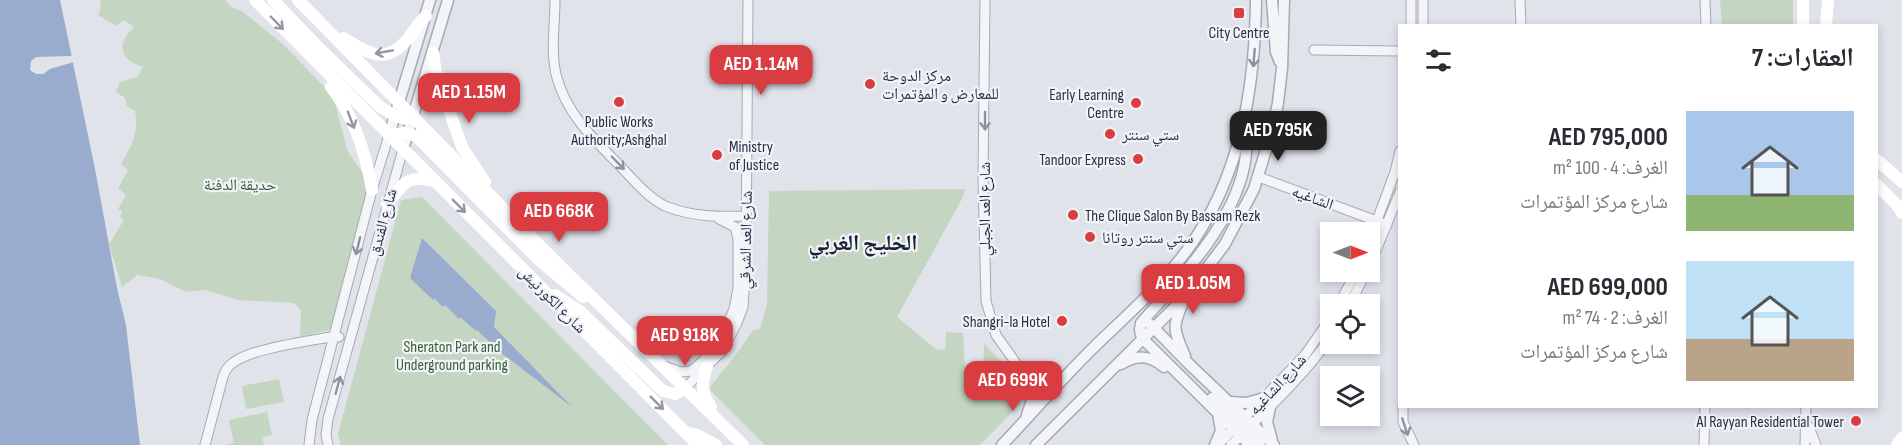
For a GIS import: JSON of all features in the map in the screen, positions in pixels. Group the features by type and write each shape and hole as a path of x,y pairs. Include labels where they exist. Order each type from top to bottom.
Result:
{"main road":[{"name":"شارع الكورنيش","path":"255,0 698,445"},
{"path":"273,0 379,106 394,116 407,119 414,117"},
{"name":"شارع الكورنيش","path":"297,0 743,445"},
{"path":"1803,0 1803,24"},
{"path":"1822,0 1824,24"},
{"path":"1824,24 1828,0"},
{"path":"331,33 366,52 387,53 404,43 416,25 426,16"},
{"path":"433,54 436,74 462,147 482,176 490,194"},
{"path":"323,70 348,112 363,154 372,190"},
{"path":"389,135 409,133 416,136 540,261 587,301 607,311"},
{"path":"1878,161 1902,182"},
{"path":"387,204 407,181 416,178 434,181"},
{"path":"1878,186 1902,213"},
{"path":"545,291 567,301 580,311 663,391 675,394 685,388"},
{"path":"707,367 702,381 702,392 723,426"},
{"path":"685,432 698,435 716,445"},
{"path":"1896,445 1902,438"}],"street":[{"name":"شارع الفندق","path":"309,445 310,427 372,190 430,0"},
{"name":"شارع الفندق","path":"327,443 328,419 387,204 448,0"},
{"path":"555,0 556,76 569,107 583,129 657,201 687,213 714,217 747,216"},
{"name":"شارع العد الشرقي","path":"685,388 707,367 729,339 743,307 746,283 748,0"},
{"name":"شارع العد الجبلي","path":"985,0 983,182 986,301 996,335 1045,399"},
{"path":"1002,445 1092,350 1136,308 1199,232 1235,154 1245,116 1254,62 1256,0"},
{"path":"1272,0 1276,52 1282,68"},
{"path":"1189,364 1178,341 1175,328 1176,319 1187,295 1225,244 1259,177 1278,103 1282,68 1284,0"},
{"path":"1411,0 1411,24"},
{"path":"1423,0 1423,24"},
{"path":"1705,0 1706,24"},
{"path":"1521,3 1521,24"},
{"path":"1314,50 1398,51"},
{"path":"1036,445 1142,338 1150,323 1201,254 1225,213 1244,166 1247,140 1245,116"},
{"path":"1376,221 1398,160"},
{"name":"الشاغيه","path":"1259,177 1387,225"},
{"path":"1380,241 1398,197"},
{"name":"شارع العد الشرقي","path":"664,366 681,372 692,371 715,348 730,321 738,289 738,238 733,226 714,217"},
{"path":"1150,323 1187,295"},
{"path":"1136,308 1229,402 1244,427 1250,445"},
{"name":"شارع الشاغيه","path":"1267,403 1320,333"},
{"path":"205,445 227,367 246,356 335,336 350,340"},
{"path":"1142,338 1218,413 1273,445"},
{"name":"شارع الشاغيه","path":"1231,445 1244,427 1312,363 1320,352"},
{"path":"1112,370 1130,358 1141,356 1155,359 1168,369 1175,371"},
{"path":"1025,420 1032,400 1030,381"},
{"path":"1193,389 1204,392 1244,427 1260,445"},
{"path":"1229,402 1267,403 1267,430 1273,445"},
{"path":"1403,408 1403,422 1414,445"},
{"path":"1704,445 1705,408"},
{"path":"1805,445 1806,411"},
{"path":"1806,411 1815,445"},
{"path":"1217,445 1221,431 1218,413"},
{"name":"شارع الشاغيه","path":"1217,445 1244,427"},
{"path":"309,445 327,443"}],"green space":[{"name":"حديقة الدفنة","path":"100,0 225,0 231,7 243,12 284,45 333,96 348,152 365,176 371,191 332,329 300,337 301,311 294,303 238,300 205,290 186,292 160,279 137,275 122,287 109,244 124,220 120,218 122,211 118,209 126,195 118,188 128,170 121,164 134,139 136,119 135,111 127,106 125,98 116,92 120,82 137,77 143,67 129,60 123,50 125,39 134,27 123,20 117,26 98,15 101,7"},
{"path":"1720,0 1793,0 1793,24 1722,24"},
{"path":"965,189 963,197 897,317 937,350 945,349 946,332 963,333 966,391 983,393 984,344 1023,383 1021,403 980,445 765,445 711,391 710,387 753,330 760,329 767,304 769,191"},
{"name":"Sheraton Park and Underground parking","path":"422,197 668,445 341,445 338,434 401,200"},
{"path":"279,379 284,402 246,409 242,386"},
{"path":"267,412 272,435 262,437 264,445 224,445 234,443 229,420"}],"water":[{"path":"0,0 60,0 126,325 140,445 0,445"},
{"path":"422,238 496,311 494,327 572,407 500,352 445,305 443,307 434,298 433,300 410,278"}],"pier":[{"path":"72,56 74,62 50,69 43,74 36,74 30,70 31,61 36,57"}],"place":[{"name":"City Centre","path":"1239,13"},
{"name":"مركز الدوحة للمعارض و المؤتمرات","path":"870,84"},
{"name":"Public Works Authority;Ashghal","path":"619,102"},
{"name":"Early Learning Centre","path":"1136,103"},
{"name":"ستي سنتر","path":"1110,134"},
{"name":"Ministry of Justice","path":"717,155"},
{"name":"Tandoor Express","path":"1138,159"},
{"name":"The Clique Salon By Bassam Rezk","path":"1073,215"},
{"name":"ستي سنتر روتانا","path":"1090,237"},
{"name":"Shangri-la Hotel","path":"1062,321"},
{"name":"Al Rayyan Residential Tower","path":"1856,421"}],"district":[{"name":"الخليج الغربي","path":"863,242"}]}
